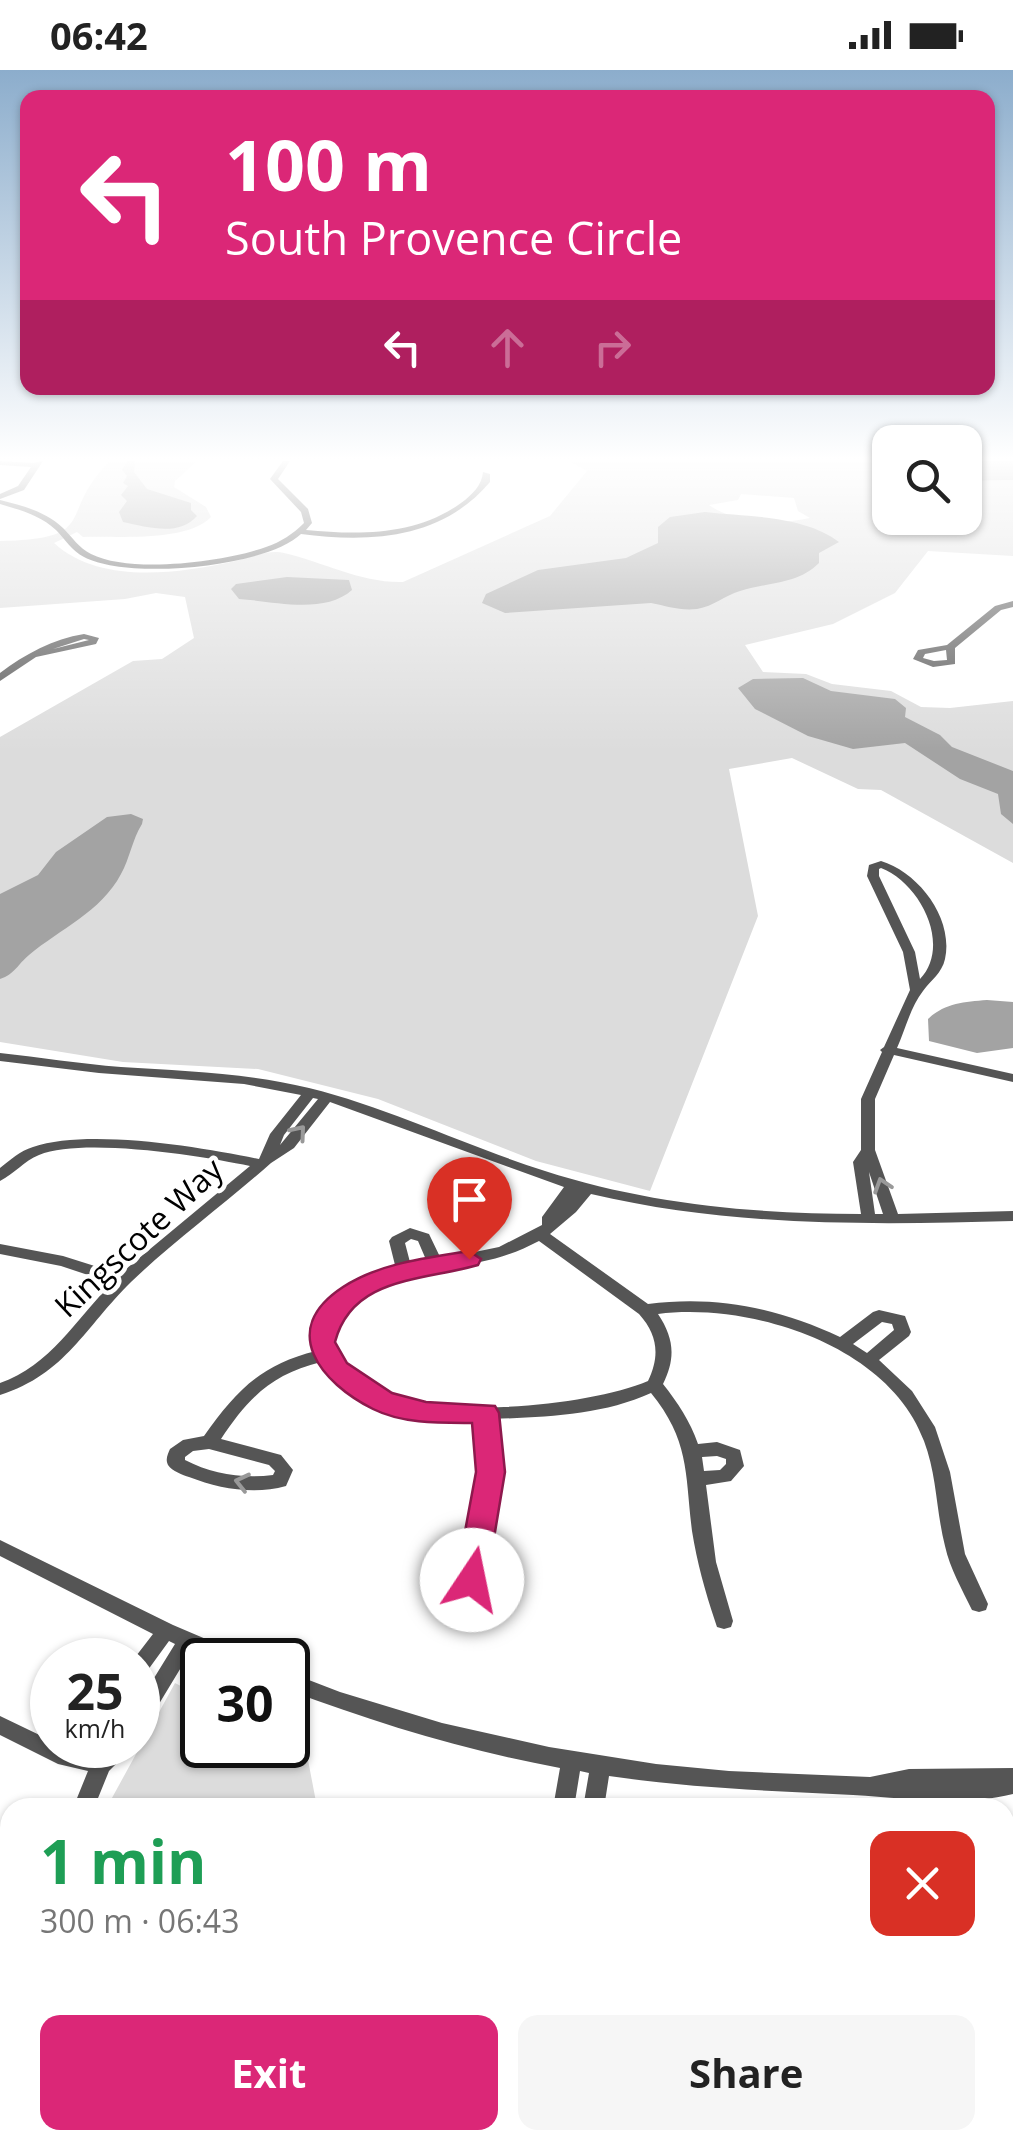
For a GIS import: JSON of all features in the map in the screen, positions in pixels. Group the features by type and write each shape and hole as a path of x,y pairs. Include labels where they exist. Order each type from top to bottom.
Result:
{"street":[{"path":"95,558 129,566 166,568 228,558"},
{"path":"950,647 998,608 1013,604"},
{"path":"0,678 38,655 72,636 95,638 93,642 38,655"},
{"path":"893,1220 868,1150 868,1099 916,990 938,961 936,922 901,873 881,864 874,867 873,876 909,952 916,990"},
{"path":"887,1050 1013,1078"},
{"path":"0,1057 111,1070 234,1078 310,1092 471,1152 581,1186 742,1214 869,1220 1013,1216"},
{"name":"Kingscote Way","path":"263,1162 277,1134 310,1092"},
{"name":"Kingscote Way","path":"0,1389 16,1386 37,1373 123,1281 263,1162 289,1145 327,1097"},
{"path":"0,1176 26,1156 56,1145 190,1151 263,1162"},
{"path":"868,1150 860,1162 869,1220"},
{"path":"544,1230 658,1323 666,1347 661,1373 654,1385 624,1398 485,1413 426,1412 383,1402 346,1379 324,1355 323,1330 339,1303 404,1270 500,1252 570,1212 581,1186"},
{"path":"404,1270 397,1241 410,1233 424,1238 436,1264"},
{"path":"0,1249 64,1262 123,1281"},
{"path":"645,1310 683,1304 761,1314 803,1326 867,1361 909,1399 927,1426 942,1468 954,1547 979,1604"},
{"path":"841,1344 879,1316 899,1320 903,1332 867,1361"},
{"path":"209,1442 275,1460 284,1470 280,1481 261,1486 187,1470 176,1463 176,1454 188,1445 209,1442 239,1400 264,1376 297,1360 324,1355"},
{"path":"654,1385 681,1417 694,1452 705,1554 724,1621"},
{"path":"472,1580 490,1472 485,1413"},
{"path":"694,1452 717,1449 734,1455 735,1466 725,1476 696,1479"},
{"path":"0,1547 181,1638"},
{"path":"160,1639 166,1631"},
{"path":"160,1685 180,1652"},
{"path":"310,1691 445,1733 600,1765 711,1779 951,1794 990,1791 1013,1780"},
{"path":"0,1725 30,1740"},
{"path":"566,1798 572,1760"},
{"path":"595,1798 600,1765"},
{"path":"86,1798 96,1768"}],"shaded area":[{"path":"0,558 77,558 115,570 162,572 246,558 302,558 357,576 403,582 457,558 923,558 895,593 833,624 745,645 763,672 806,674 832,684 891,691 921,707 1013,701 1013,863 881,790 858,789 792,758 729,769 758,916 650,1191 536,1161 378,1099 258,1069 123,1062 0,1042 0,737 133,661 162,659 194,638 185,597 156,593 125,599 0,608"},
{"path":"626,558 819,558 819,563 801,575 740,591 697,609 651,603 505,613 482,603 486,594 538,570"},
{"path":"287,577 349,580 352,590 327,602 298,605 239,599 231,589 236,584"},
{"path":"803,678 831,691 895,699 906,708 905,717 940,735 952,747 1013,771 1013,824 1001,814 998,794 960,779 905,743 853,749 808,736 755,709 738,688 753,679"},
{"path":"131,814 143,819 142,824 113,887 91,909 0,979 0,894 38,875 56,852 107,817"},
{"path":"1013,1002 1013,1048 977,1053 929,1041 928,1019 934,1014 955,1004"},
{"path":"175,1683 180,1686 180,1768 310,1768 315,1798 112,1798 128,1768 160,1768 160,1710"}],"route":[{"path":"469,1259 404,1270 351,1294 328,1316 322,1342 324,1355 346,1379 383,1402 426,1412 485,1413 490,1472 472,1580"}]}
